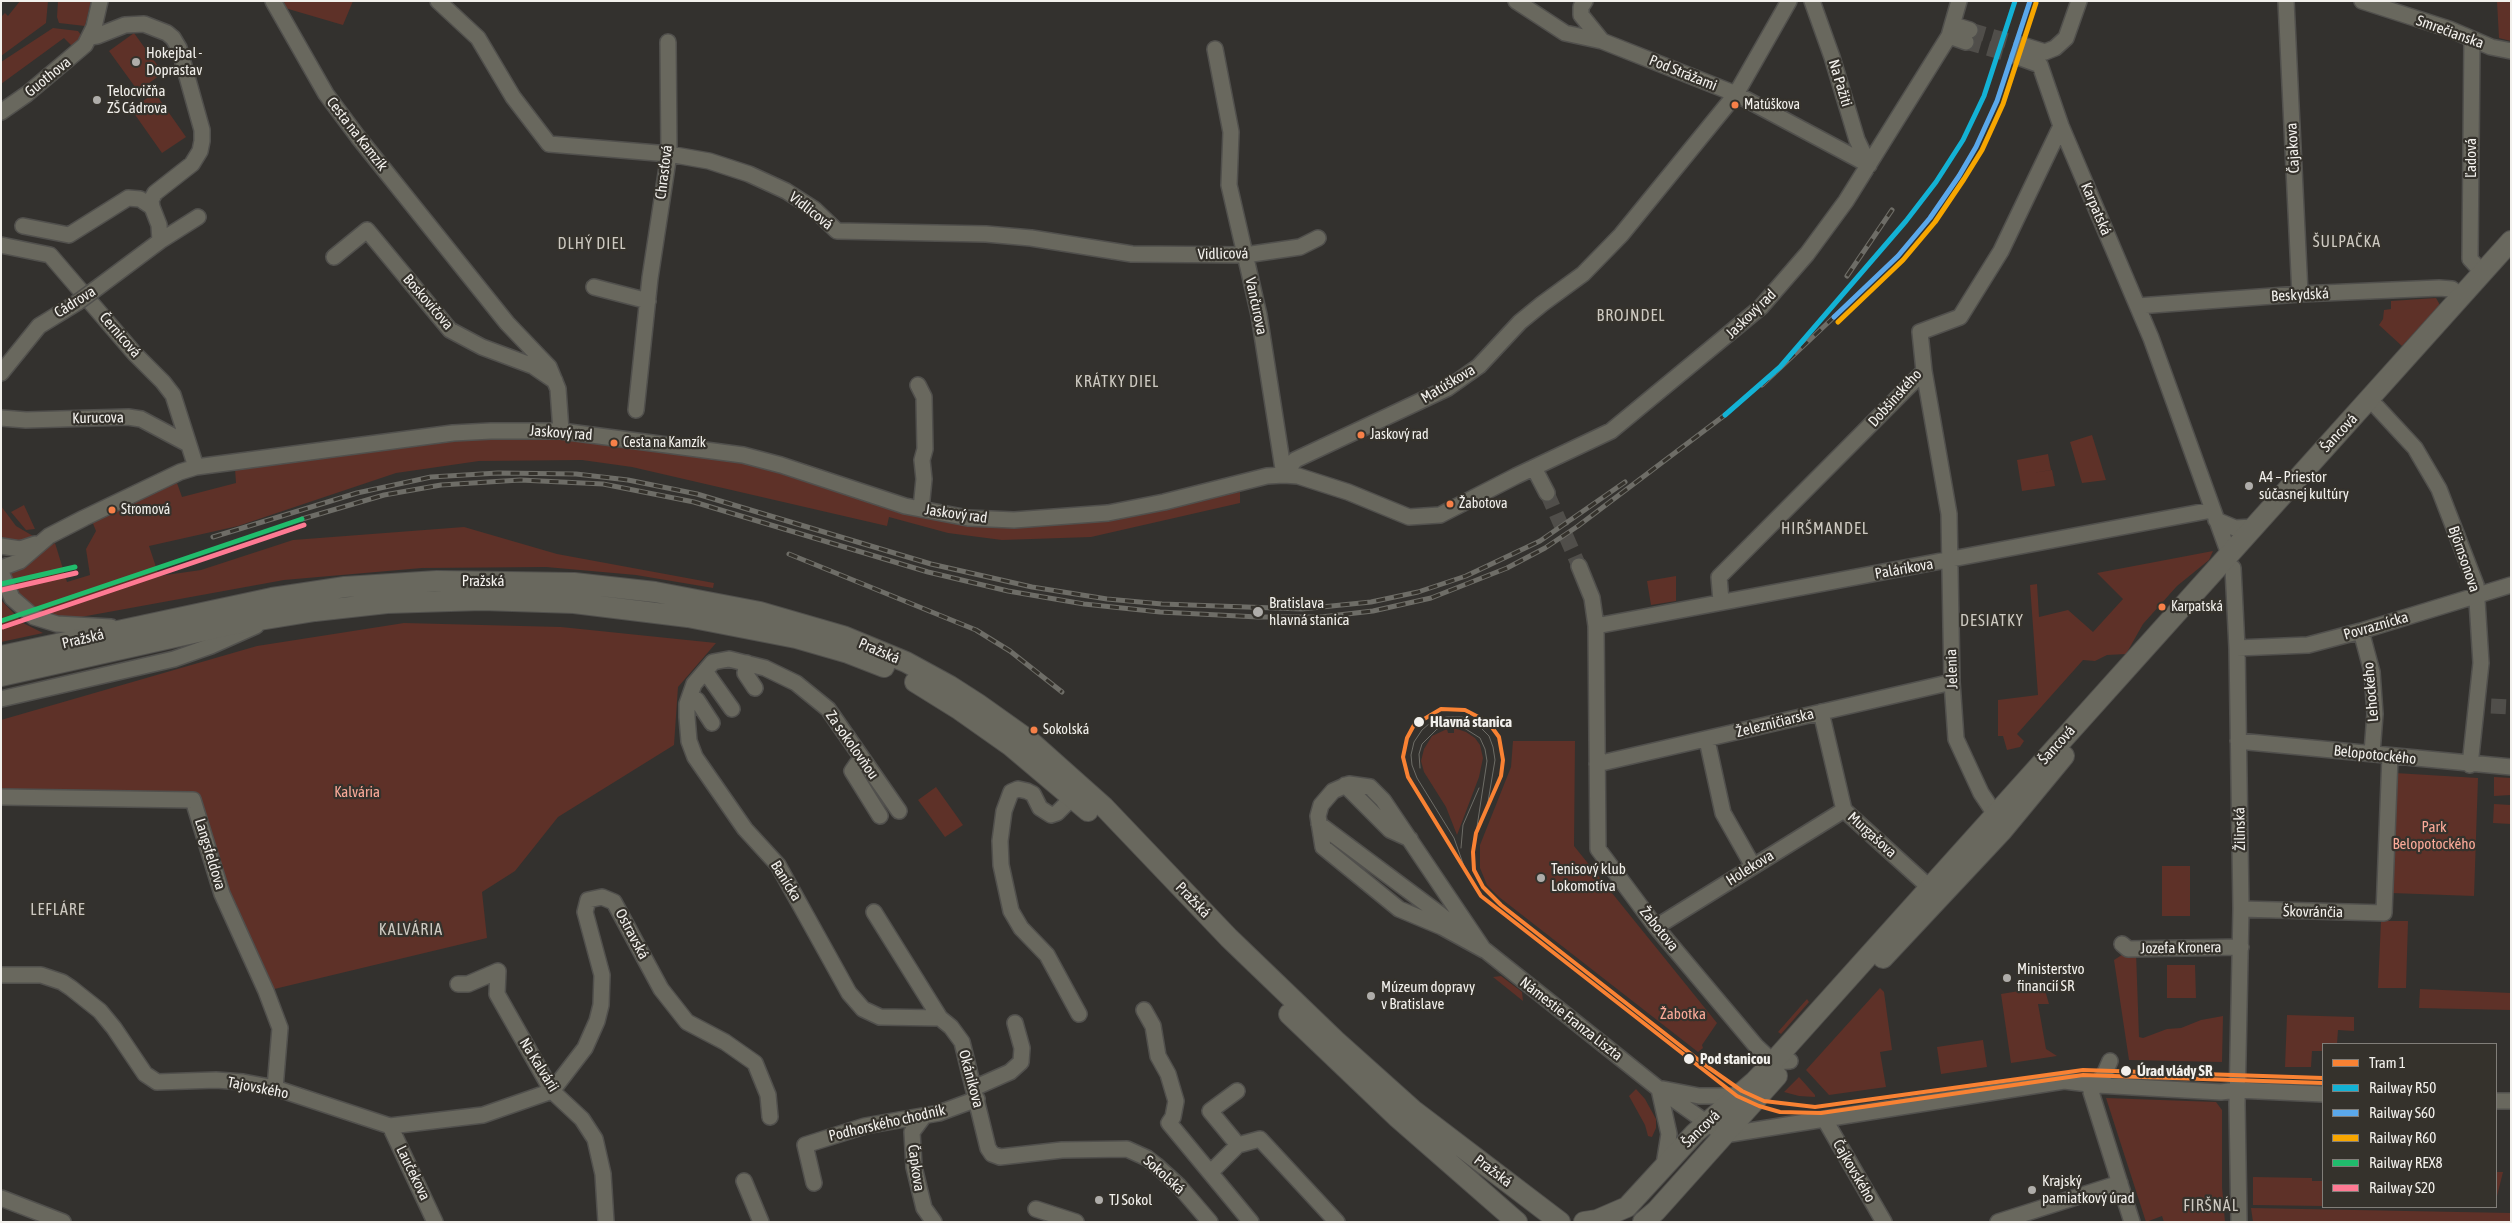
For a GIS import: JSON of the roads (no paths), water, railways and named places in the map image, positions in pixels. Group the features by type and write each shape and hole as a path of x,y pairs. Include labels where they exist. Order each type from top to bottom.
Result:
{"main road":[{"name":"Šancová","path":"1557,1219 1584,1222 1622,1215 1664,1166 1706,1123 1782,1061 1868,973 1994,840 2231,561 2253,527 2511,241"},
{"name":"Šancová","path":"1650,1218 1724,1135 1782,1061 1929,887 2231,561 2377,408 2511,259"},
{"name":"Pražská","path":"1,656 227,606 320,591 397,583 490,580 574,583 655,592 760,612 822,629 864,644 906,662 950,686 1010,726 1036,746 1104,807 1229,938 1336,1041 1413,1110 1557,1219"},
{"name":"Pražská","path":"1,676 212,629 275,617 387,603 522,600 645,610 760,630 867,660 920,685 1011,746 1073,797 1141,860 1223,949 1327,1052 1405,1124 1517,1222"}],"street":[{"name":"Guothova","path":"1,112 76,53 90,37 100,1"},
{"name":"Cesta na Kamzík","path":"272,1 326,94 358,137 507,323 542,357 556,382 560,405 561,431"},
{"name":"Vidlicová","path":"438,1 478,38 513,96 549,144 668,154 709,161 749,174 786,191 814,209 837,231 986,234 1031,238 1132,254 1245,255 1300,247 1318,238"},
{"name":"Pod Strážami","path":"1516,1 1565,33 1602,41 1736,94 1869,165"},
{"name":"Pod Strážami","path":"1585,1 1581,7 1581,15 1602,41"},
{"name":"Matúškova","path":"1284,475 1295,460 1448,388 1479,366 1520,322 1582,274 1620,235 1736,94 1789,1"},
{"name":"Na Pažiti","path":"1812,1 1832,56 1857,140 1869,165"},
{"path":"1959,1 1952,31 1968,36"},
{"path":"2020,51 2043,58 2055,48 2066,38 2079,1"},
{"name":"Čajakova","path":"2286,1 2300,294"},
{"name":"Smrečianska","path":"2362,1 2449,30 2491,47 2511,50"},
{"name":"Guothova","path":"90,37 125,25 144,24 173,38 179,48 202,130 200,151 192,164 155,193 151,200 152,207"},
{"name":"Jaskový rad","path":"1,546 20,549 44,540 124,498 180,472 196,467 453,433 491,431 561,431 743,455 781,465 921,510 991,520 1081,515 1135,508 1267,476 1284,475 1298,476 1348,492 1400,514 1426,517 1447,512 1601,436 1621,424 1751,317 1770,299 1821,236 1869,165 1952,31"},
{"name":"Ľadová","path":"2472,39 2470,259 2482,272"},
{"name":"Chrasťová","path":"636,410 648,301 668,154 668,42"},
{"name":"Vančurova","path":"1215,50 1231,132 1229,185 1259,315 1284,475"},
{"name":"Karpatská","path":"2043,58 2061,126 2138,306 2231,561"},
{"name":"Dobšinského","path":"1721,602 1719,577 1924,371 1920,332 1960,317 2001,251 2061,126"},
{"path":"23,226 69,235 128,198 140,199 152,207 159,225 160,240"},
{"name":"Cádrova","path":"1,373 39,326 78,302 160,240 198,217"},
{"name":"Boskovičova","path":"334,258 367,230 450,330 482,347 533,366 556,382"},
{"name":"Černicová","path":"1,245 50,255 135,354 163,382 173,396 196,467"},
{"path":"594,287 648,301"},
{"name":"Beskydská","path":"2138,306 2300,294 2447,288 2461,296"},
{"name":"Jelenia","path":"1924,371 1949,514 1952,682 1956,739 1981,793 1995,814"},
{"path":"918,385 924,397 925,449 922,460 924,479 921,510"},
{"name":"Björnsonova","path":"2377,408 2415,448 2439,489 2476,585 2484,705 2470,765"},
{"name":"Kurucova","path":"1,418 26,420 128,417 141,419 188,444"},
{"path":"1534,468 1547,493"},
{"path":"2214,515 2235,528 2253,527"},
{"name":"Palárikova","path":"1596,626 1950,561 2058,539 2214,515"},
{"name":"Jaskový rad","path":"1,568 20,561 44,540"},
{"name":"Žilinská","path":"2231,561 2237,648 2241,909 2237,1177 2239,1222"},
{"name":"Žabotova","path":"1579,566 1592,598 1596,626 1598,850 1656,927 1756,1046 1782,1061"},
{"path":"1,572 16,603 30,615 42,621 57,624 128,628"},
{"name":"Povraznícka","path":"2237,648 2308,645 2361,631 2511,585"},
{"path":"1,699 174,659 212,646 275,617"},
{"name":"Lehockého","path":"2361,631 2372,672 2375,714 2372,754"},
{"name":"Za sokolovňou","path":"692,691 713,662 729,659 747,663 782,676 812,695 828,709 898,811"},
{"path":"747,663 745,672 755,688"},
{"path":"705,671 732,709"},
{"name":"Železničiarska","path":"1597,764 1952,682"},
{"path":"692,691 712,723"},
{"name":"Banícka","path":"692,691 687,704 688,730 695,757 745,829 778,865 849,993 863,1009 880,1018 940,1018"},
{"name":"Murgašova","path":"1822,712 1844,810 1929,887"},
{"path":"1707,740 1723,813 1752,866"},
{"name":"Belopotockého","path":"2238,741 2470,765 2511,767"},
{"name":"Škovránčia","path":"2241,909 2384,913 2390,756"},
{"path":"861,758 852,771 880,816"},
{"name":"Námestie Franza Liszta","path":"1484,950 1410,839 1390,830 1345,785 1333,791 1320,805 1321,844 1325,850 1400,909 1442,927 1484,950 1659,1088 1724,1135"},
{"path":"1073,797 1057,813 1051,815 1040,808 1033,794 1027,790 1018,789 1011,792 1004,811 1000,857 1011,911 1021,928 1047,955 1079,1014"},
{"name":"Langsfeldova","path":"1,797 193,800 222,894 266,990 280,1028 275,1088"},
{"name":"Holekova","path":"1656,927 1844,810"},
{"path":"1994,840 1995,814"},
{"name":"Ostravská","path":"552,1091 585,1048 597,1021 601,1005 602,975 585,912 588,900 602,897 614,902 661,988 687,1022 725,1042 755,1063 768,1096 770,1117"},
{"name":"Okánikova","path":"874,912 940,1018 951,1026 962,1042 988,1148 992,1154 1000,1157 1048,1151"},
{"name":"Jozefa Kronera","path":"2122,944 2128,949 2241,947"},
{"name":"Na Kalvárii","path":"458,984 468,984 498,971 497,994 552,1091 582,1119 595,1139 603,1174 606,1222"},
{"name":"Tajovského","path":"1,975 41,975 62,982 71,988 100,1011 145,1074 157,1082 216,1080 243,1082 275,1088 390,1126 483,1115 552,1091"},
{"path":"1144,1010 1153,1026 1158,1056 1168,1074 1176,1101 1174,1116 1169,1123 1251,1222"},
{"name":"Podhorského chodník","path":"814,1183 805,1145 865,1126 940,1113 976,1093 1010,1072 1021,1062 1022,1048 1016,1023"},
{"path":"2110,1060 2097,1085 2091,1092 2132,1222"},
{"path":"1724,1135 2064,1081 2097,1085 2221,1092 2238,1090 2322,1094"},
{"path":"1659,1088 1669,1134 1664,1166"},
{"name":"Námestie Franza Liszta","path":"1659,1088 1699,1096 1737,1096"},
{"path":"1237,1091 1210,1111 1238,1145"},
{"path":"2497,1101 2511,1101"},
{"name":"Čapkova","path":"924,1116 912,1132 913,1160 924,1208 933,1221"},
{"name":"Čajkovského","path":"1825,1120 1884,1222"},
{"name":"Laučekova","path":"390,1126 435,1222"},
{"path":"1211,1172 1238,1145 1260,1139 1337,1222"},
{"name":"Sokolská","path":"1048,1151 1126,1149 1137,1152 1179,1186 1210,1222"},
{"path":"744,1181 761,1222"},
{"path":"1998,1222 2120,1183"},
{"path":"1,1198 63,1222"},
{"path":"1036,1209 1076,1222"}],"tunnel":[{"path":"1970,30 2022,45"},
{"path":"1966,42 2018,57"},
{"path":"1547,493 1579,566"},
{"path":"2491,706 2511,707"}],"tram line":[{"name":"1","path":"2322,1078 2083,1070 1815,1107 1764,1101 1742,1091 1705,1065 1501,905 1483,887 1474,870 1473,852 1476,833 1501,776 1503,760 1499,737 1488,722 1465,710 1441,709 1414,725 1407,738 1403,757 1408,777 1481,896 1737,1096 1759,1106 1780,1112 1821,1113 2083,1075 2322,1083"},
{"path":"1466,872 1454,838 1417,778 1412,765 1411,755 1414,742 1422,730 1430,723 1446,717 1462,717 1477,724 1489,736 1495,760 1487,808"},
{"path":"1420,768 1419,754 1422,744 1437,729 1448,725 1461,726 1480,738 1485,749 1487,761 1475,840"},
{"path":"1461,848 1463,825 1479,788"}],"railway":[{"path":"1847,276 1892,210"},
{"path":"1762,385 1834,317"},
{"path":"302,519 384,495 441,485 520,480 603,484 694,502 928,572 1008,591 1084,604 1160,612 1258,617 1321,617 1373,611 1431,598 1507,568 1545,548 1578,526 1725,415"},
{"path":"213,537 357,493 431,477 498,473 576,474 628,480 697,494 931,564 1032,587 1107,599 1162,604 1302,609 1371,602 1418,592 1466,576 1540,541 1625,482"},
{"path":"789,554 976,630 1010,651 1062,692"}],"rail line":[{"name":"R50","path":"1725,415 1780,367 1906,221 1936,182 1963,140 1984,96 2015,1"},
{"name":"S60","path":"1834,317 1898,256 1930,218 1959,176 1976,147 1997,101 2030,1"},
{"name":"R60","path":"1838,322 1903,260 1935,222 1964,179 1982,150 2003,104 2036,3"},
{"name":"REX8","path":"1,621 302,519"},
{"name":"S20","path":"3,627 304,525"},
{"name":"REX8","path":"1,584 75,567"},
{"name":"S20","path":"2,590 76,573"}],"place":[{"name":"Hokejbal - Doprastav","path":"136,62"},
{"name":"Telocvičňa ZŠ Cádrova","path":"97,100"},
{"name":"Matúškova","path":"1735,105"},
{"name":"Jaskový rad","path":"1361,435"},
{"name":"Cesta na Kamzík","path":"614,443"},
{"name":"A4 – Priestor súčasnej kultúry","path":"2249,486"},
{"name":"Žabotova","path":"1450,504"},
{"name":"Stromová","path":"112,510"},
{"name":"Karpatská","path":"2162,607"},
{"name":"Bratislava hlavná stanica","path":"1258,612"},
{"name":"Hlavná stanica","path":"1419,722"},
{"name":"Sokolská","path":"1034,730"},
{"name":"Tenisový klub Lokomotíva","path":"1541,878"},
{"name":"Ministerstvo financií SR","path":"2007,978"},
{"name":"Múzeum dopravy v Bratislave","path":"1371,996"},
{"name":"Pod stanicou","path":"1689,1059"},
{"name":"Úrad vlády SR","path":"2126,1071"},
{"name":"Krajský pamiatkový úrad","path":"2032,1190"},
{"name":"TJ Sokol","path":"1099,1200"}],"district":[{"name":"ŠULPAČKA","path":"2347,242"},
{"name":"DLHÝ DIEL","path":"592,244"},
{"name":"BROJNDEL","path":"1631,316"},
{"name":"KRÁTKY DIEL","path":"1117,382"},
{"name":"HIRŠMANDEL","path":"1825,529"},
{"name":"DESIATKY","path":"1992,621"},
{"name":"LEFLÁRE","path":"58,910"},
{"name":"KALVÁRIA","path":"411,930"},
{"name":"FIRŠNÁL","path":"2211,1206"}],"park label":[{"name":"Kalvária","path":"357,792"},
{"name":"Park Belopotockého","path":"2434,836"},
{"name":"Žabotka","path":"1683,1014"}]}
